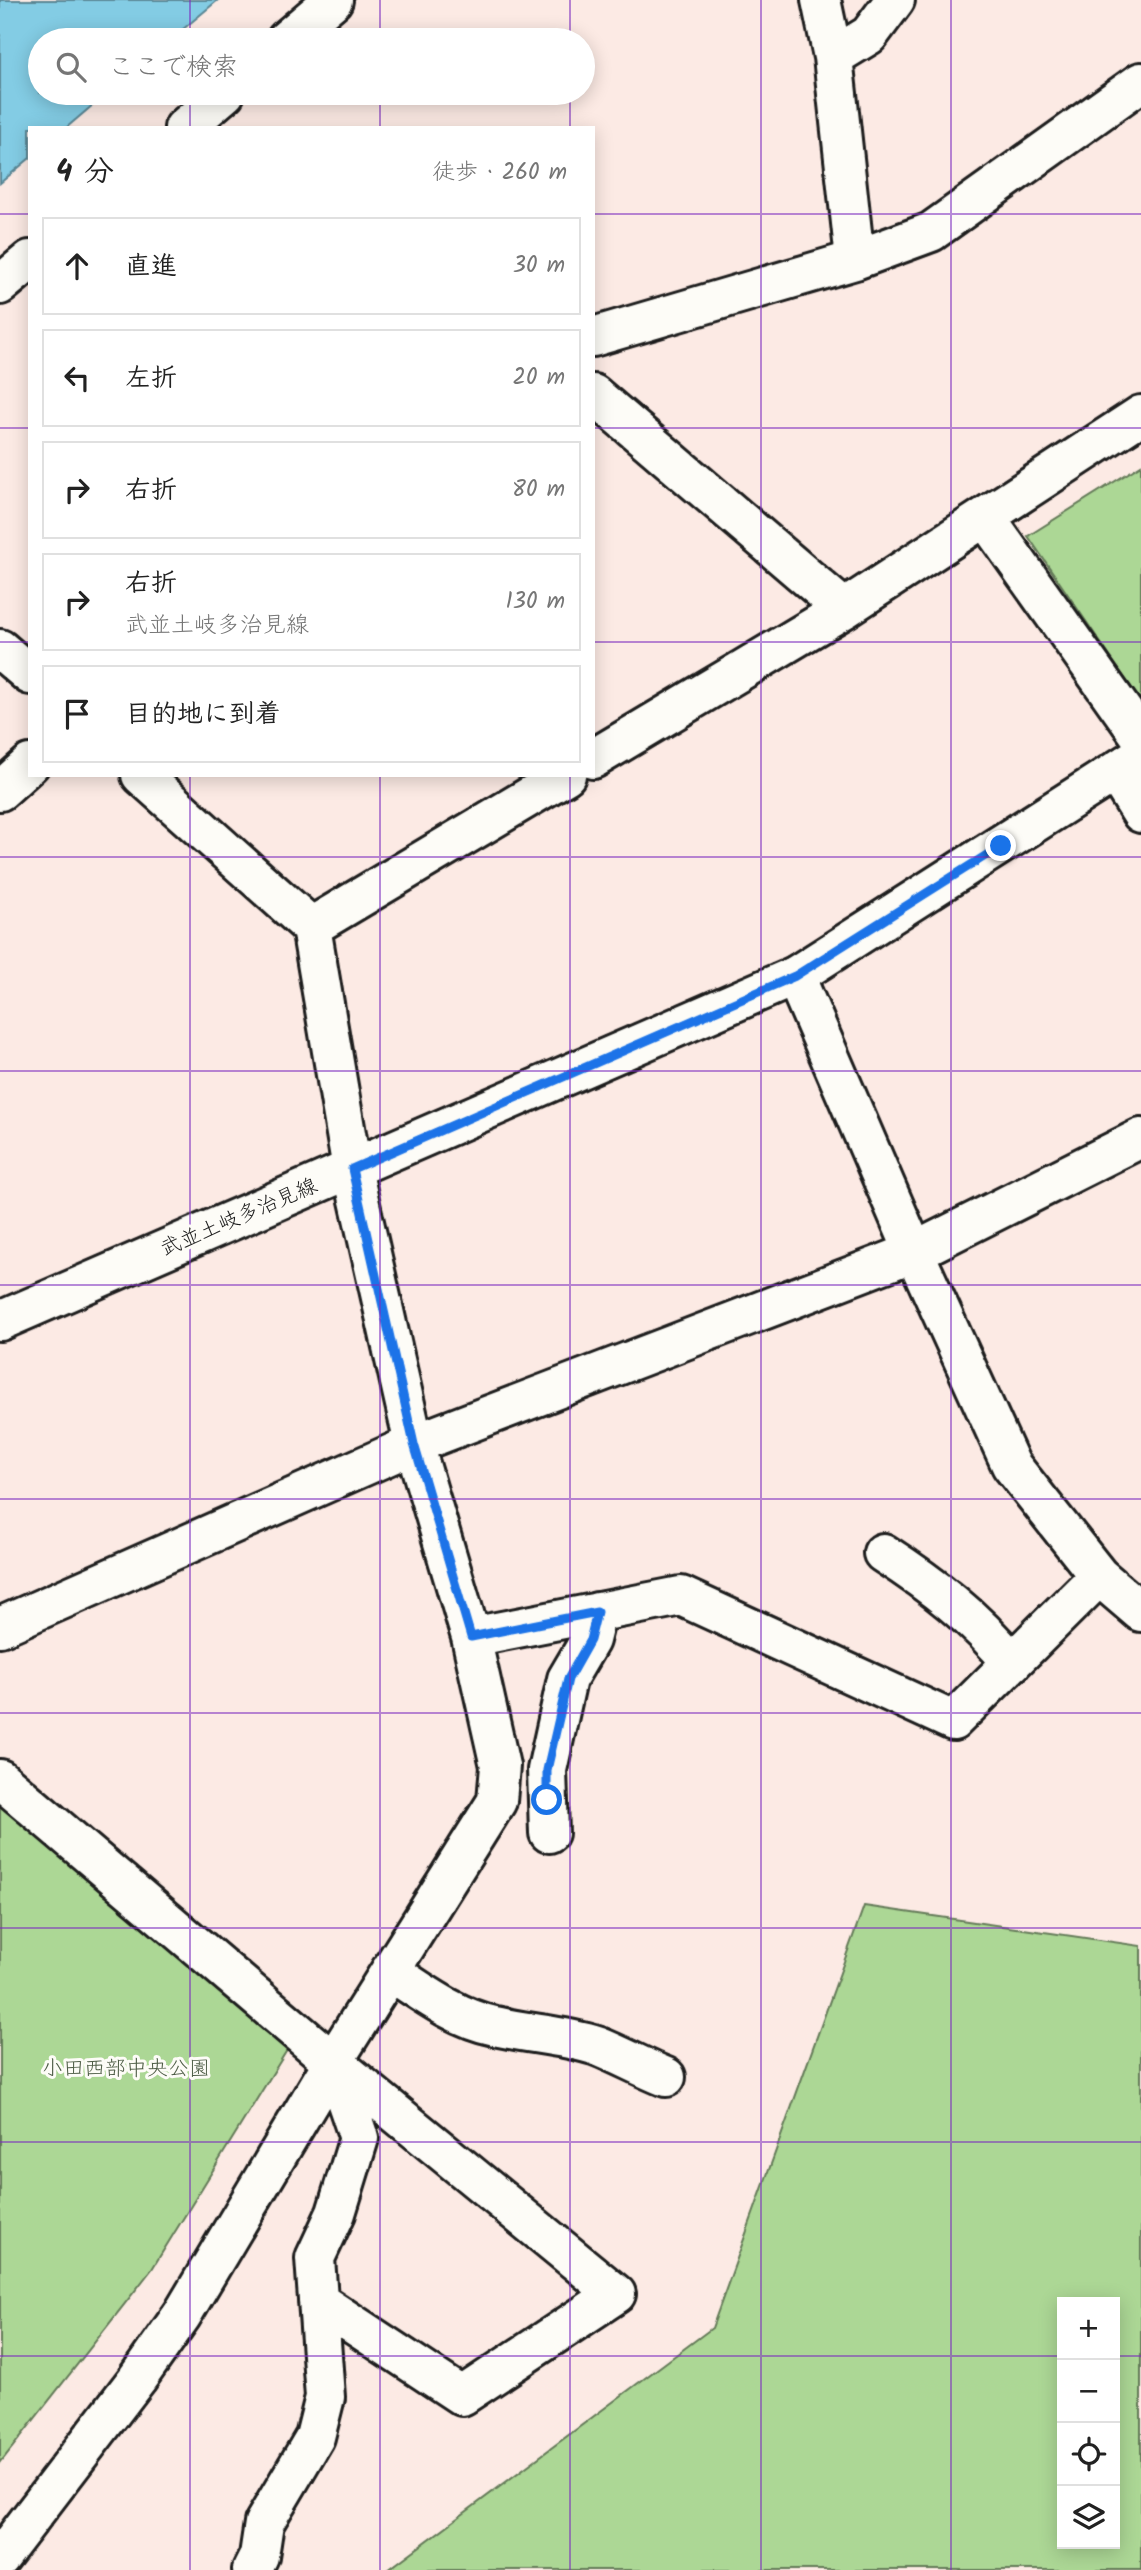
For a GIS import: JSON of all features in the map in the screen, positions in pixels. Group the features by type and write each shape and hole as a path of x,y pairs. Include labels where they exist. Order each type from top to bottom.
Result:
{"street":[{"path":"300,28 333,0"},
{"path":"821,0 833,57 855,260"},
{"path":"833,57 869,35 895,0"},
{"path":"595,336 855,260 931,232 1141,82"},
{"path":"0,285 28,262"},
{"path":"595,396 844,610"},
{"path":"595,758 844,610 1141,415"},
{"path":"985,517 1141,737"},
{"path":"0,649 28,673"},
{"path":"1129,764 1141,814"},
{"name":"武並土岐多治見線","path":"0,1321 795,976 1129,764"},
{"path":"0,791 28,766"},
{"path":"0,2558 137,2379 182,2315 333,2062 497,1801 500,1766 471,1637 414,1444 352,1169 311,927 143,777"},
{"path":"311,927 563,777"},
{"path":"795,976 914,1252 1011,1465 1099,1576 1141,1612"},
{"path":"0,1628 414,1444 914,1252 1141,1138"},
{"path":"883,1553 916,1574 971,1618 1012,1663"},
{"path":"471,1637 681,1596 953,1721 1099,1576"},
{"path":"549,1832 547,1770 568,1679 590,1640 597,1612"},
{"path":"0,1779 333,2062 616,2294 462,2396 318,2301"},
{"path":"390,1972 466,2017 494,2026 571,2039 598,2047 666,2077"},
{"path":"252,2570 259,2556 264,2523 315,2437 325,2397 315,2258 336,2213 359,2138 333,2062"}],"green space":[{"path":"1141,465 1141,702 1028,536"},
{"name":"小田西部中央公園","path":"0,1801 292,2042 152,2269 0,2463"},
{"path":"864,1906 1141,1946 1141,2570 388,2570 712,2328"}],"water":[{"path":"0,0 218,0 184,28 28,28 28,105 93,105 68,126 28,126 28,160 0,183"}],"route":[{"path":"547,1800 547,1770 568,1679 590,1640 597,1612 471,1637 414,1444 352,1169 795,976 1001,846"}]}
